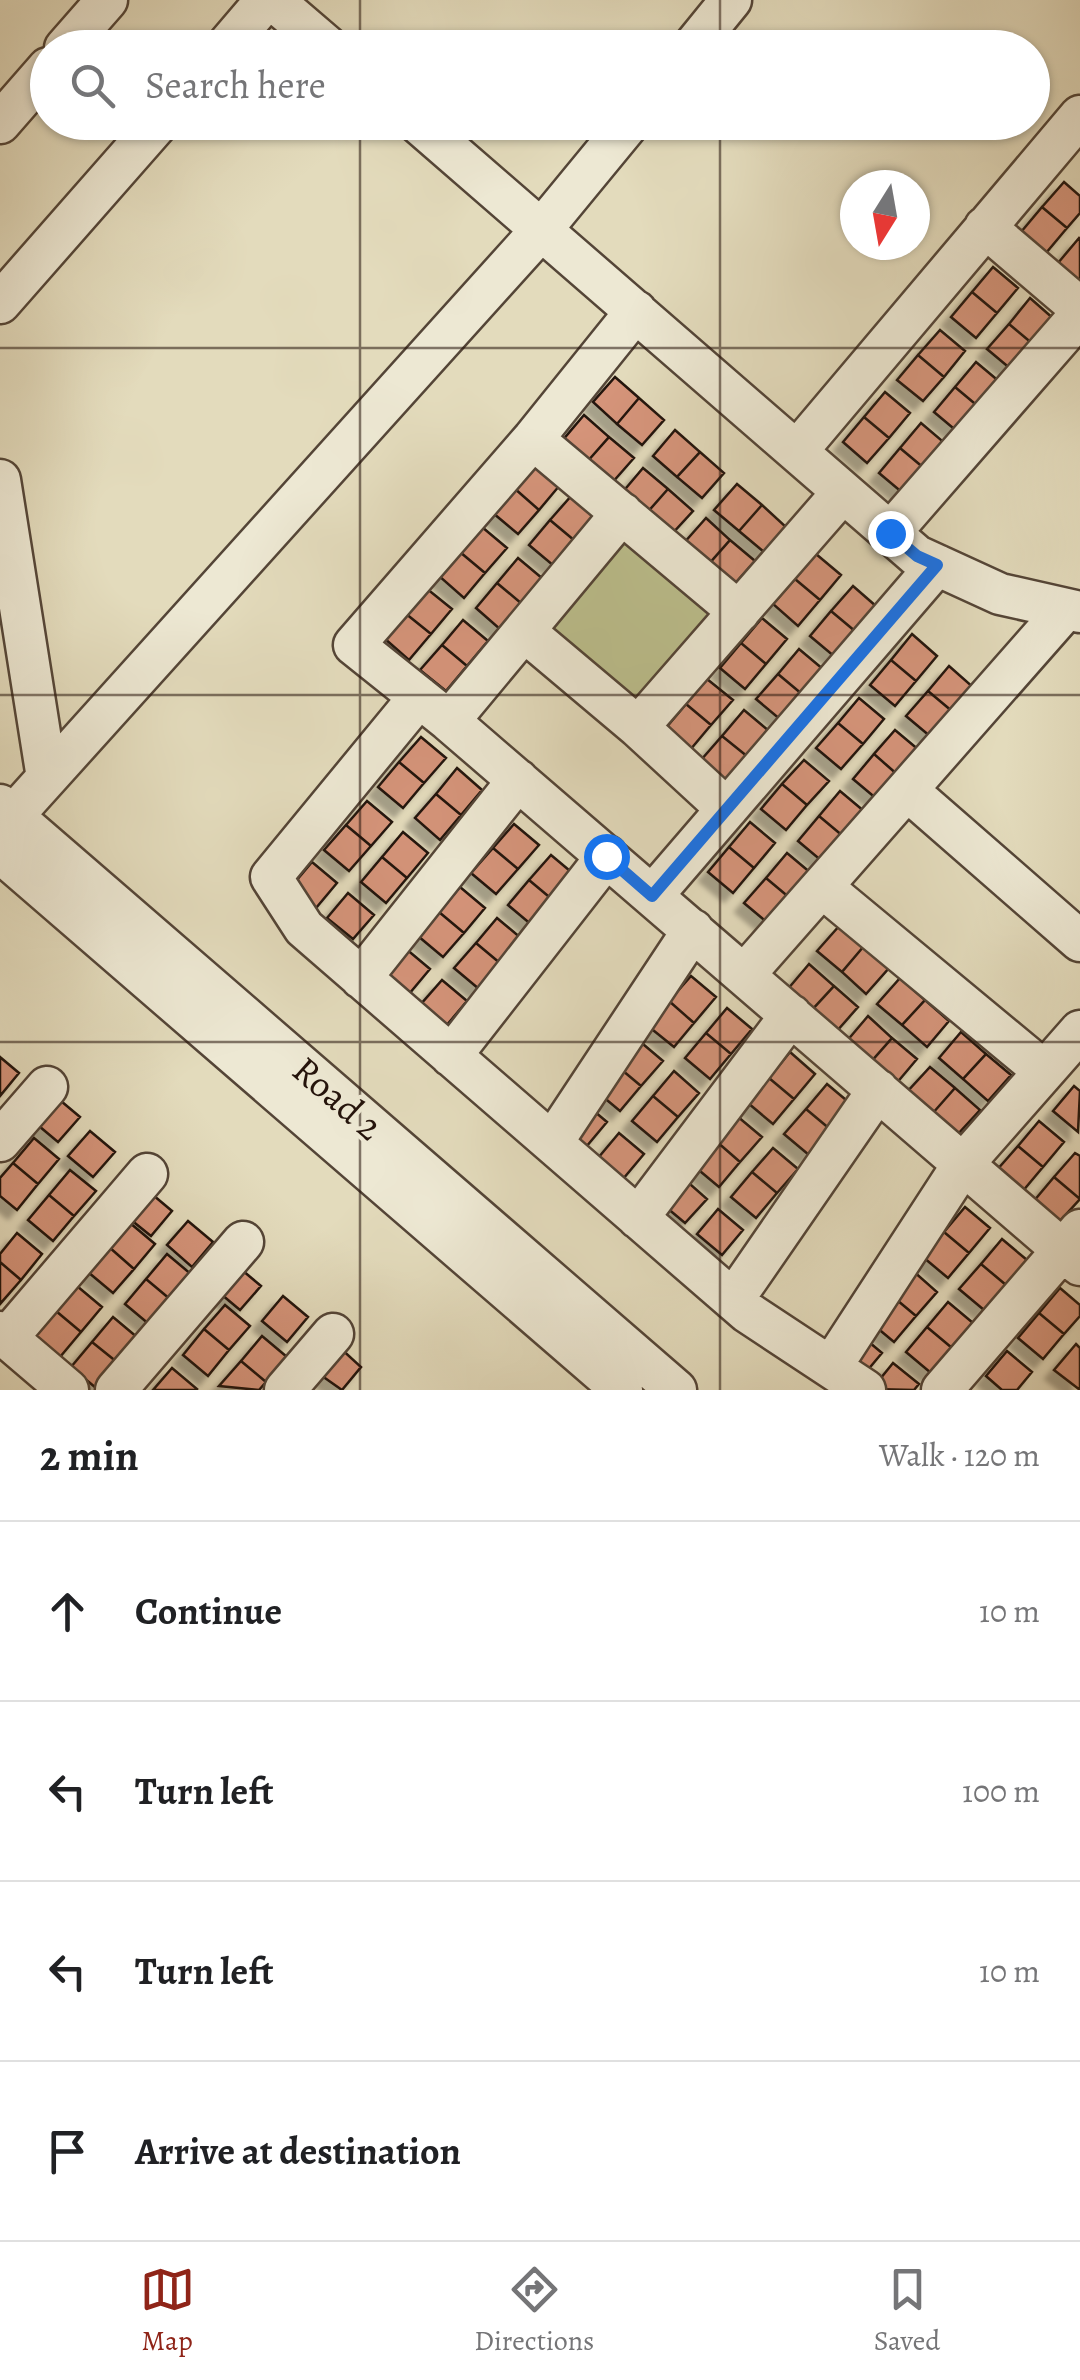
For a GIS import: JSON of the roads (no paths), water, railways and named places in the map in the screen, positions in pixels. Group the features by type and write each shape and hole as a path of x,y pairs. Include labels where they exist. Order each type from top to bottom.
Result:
{"street":[{"path":"81,30 107,0"},
{"path":"242,30 270,0 307,30"},
{"path":"707,30 732,0"},
{"path":"0,122 30,88"},
{"path":"796,451 1080,116"},
{"path":"0,304 143,140"},
{"path":"437,140 917,556 1000,594 1073,610"},
{"path":"3,826 542,230 615,140"},
{"path":"890,533 1080,311 985,227"},
{"path":"636,311 533,439 354,645 518,780 963,1164 1074,1248 942,1390"},
{"path":"533,439 738,612"},
{"path":"0,480 47,778"},
{"path":"638,727 844,492"},
{"path":"622,513 524,631 434,709 271,877 304,928 360,978 733,1300 865,1390"},
{"path":"652,896 937,565"},
{"path":"744,976 907,790 1073,610"},
{"path":"524,631 728,809"},
{"path":"360,978 518,780"},
{"path":"907,790 1080,941"},
{"name":"Road 2","path":"3,826 622,1390"},
{"name":"Road 2","path":"3,826 676,1390"},
{"path":"452,1056 606,856"},
{"path":"822,887 1044,1071"},
{"path":"552,1143 692,930"},
{"path":"638,1218 791,1015"},
{"path":"831,1368 963,1164 1080,1031"},
{"path":"0,1141 47,1086"},
{"path":"733,1300 878,1090"},
{"path":"68,1390 5,1344 147,1174"},
{"path":"116,1390 242,1242"},
{"path":"285,1390 333,1334"}]}
